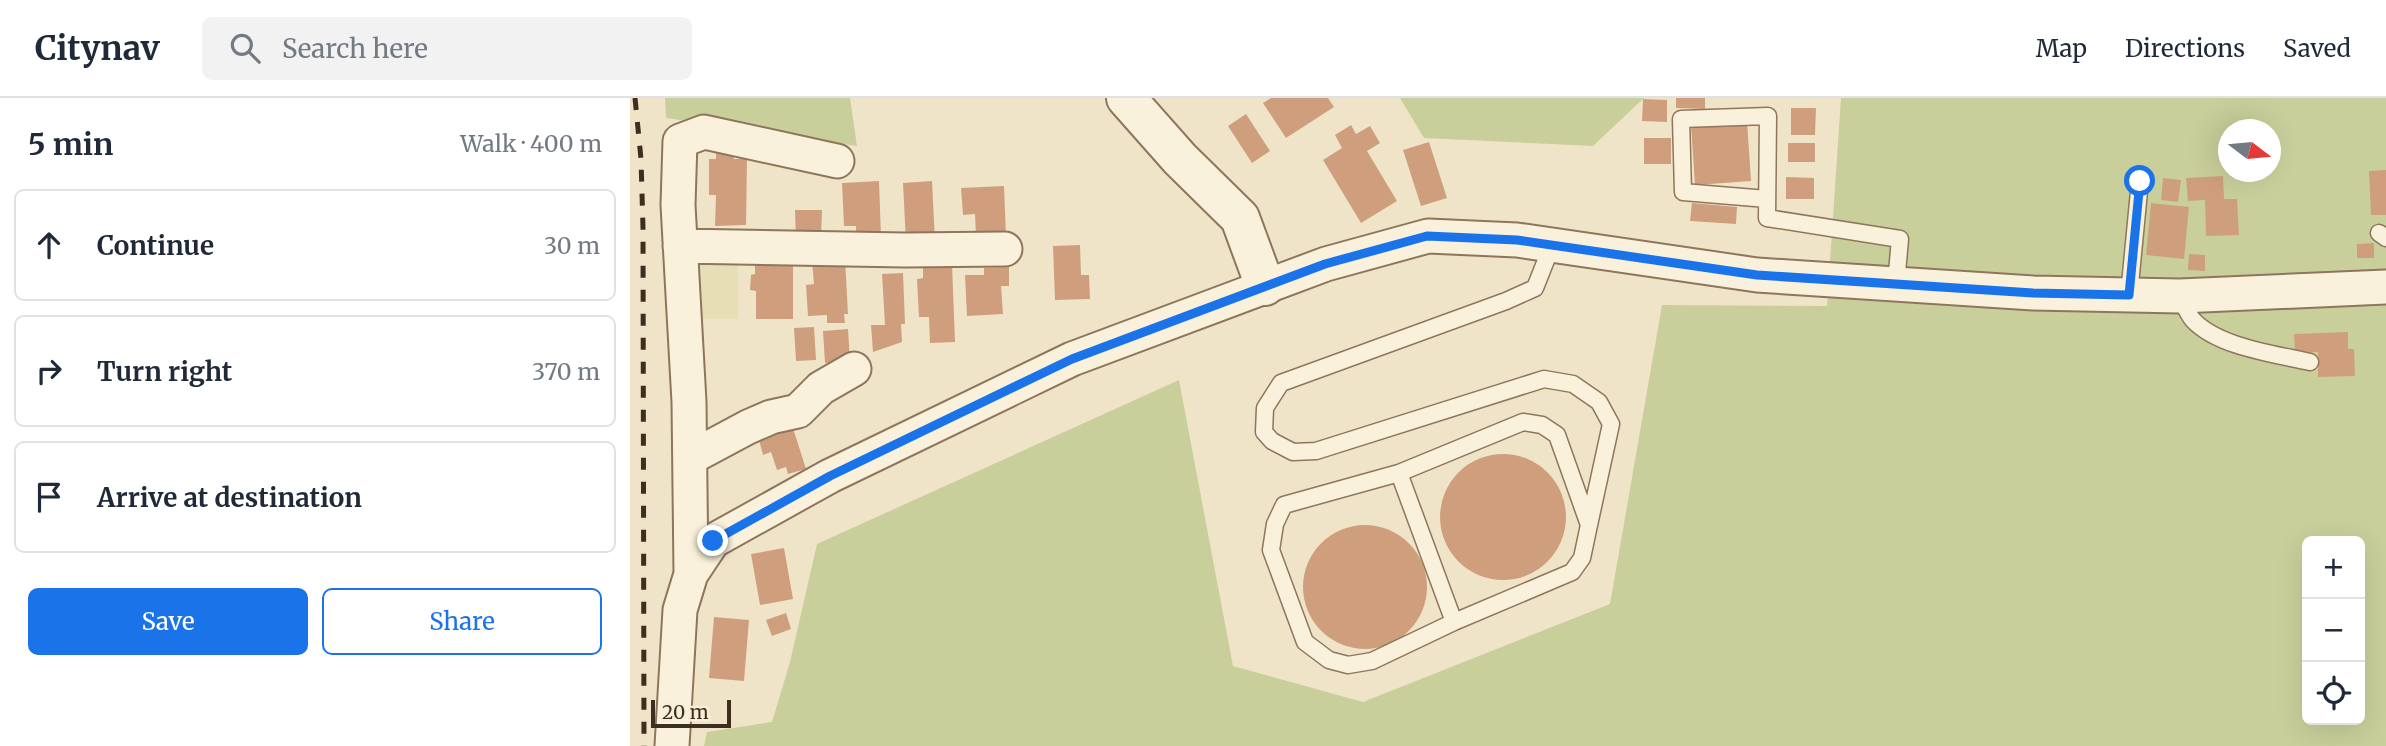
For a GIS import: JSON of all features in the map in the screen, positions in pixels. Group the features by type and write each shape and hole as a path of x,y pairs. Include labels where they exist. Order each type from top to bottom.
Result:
{"street":[{"path":"1126,98 1180,159 1240,218 1265,286"},
{"path":"691,574 689,402 680,246 680,141 704,132 837,161"},
{"path":"672,746 680,610 691,574 713,541 830,476 1072,359 1325,264 1427,236 1517,240 1757,275 2033,293 2180,296 2386,287"},
{"path":"680,246 1005,249"},
{"path":"690,458 748,427 771,417 798,411 821,388 853,369"}],"lane":[{"path":"1767,199 1683,192 1681,119 1768,116 1767,218 1899,239 1896,284"},
{"path":"2129,295 2140,181"},
{"path":"1552,245 1535,288 1281,383 1265,408 1264,432 1272,441 1293,452 1316,451 1544,379 1573,384 1599,402 1611,424 1589,526 1582,558 1572,572 1454,622 1372,661 1348,665 1329,660 1305,642 1271,551 1275,524 1284,505 1399,473 1523,422 1542,425 1557,435 1589,526"},
{"path":"2180,296 2190,317 2203,329 2232,343 2310,362"},
{"path":"1399,473 1454,622"}],"shaded area":[{"path":"686,255 738,259 738,319 689,319"}],"green space":[{"path":"665,98 850,98 857,146 666,118"},
{"path":"1400,98 1644,98 1593,146 1424,138"},
{"path":"1841,98 2386,98 2386,746 704,746 707,732 772,722 790,662 817,544 1179,380 1233,666 1363,702 1610,604 1662,305 1827,306"}],"building":[{"path":"1271,98 1328,98 1334,107 1286,138 1263,103"},
{"path":"1676,98 1705,98 1705,109 1676,108"},
{"path":"1643,99 1667,100 1667,122 1642,121"},
{"path":"1791,108 1816,108 1815,135 1791,135"},
{"path":"1246,114 1270,151 1252,163 1228,126"},
{"path":"1747,121 1751,181 1695,185 1691,125"},
{"path":"1351,125 1356,134 1370,126 1380,143 1367,151 1397,201 1361,223 1323,160 1342,148 1335,135"},
{"path":"1644,138 1671,138 1671,164 1644,164"},
{"path":"1429,142 1447,198 1421,206 1403,150"},
{"path":"1788,143 1815,143 1815,162 1788,162"},
{"path":"733,152 734,159 747,159 746,225 715,226 716,195 709,195 709,159 716,159 716,153"},
{"path":"2386,170 2386,215 2371,215 2369,171"},
{"path":"2218,176 2218,182 2223,182 2224,199 2237,199 2239,235 2206,236 2205,200 2188,201 2186,178"},
{"path":"1786,177 1814,178 1814,199 1786,199"},
{"path":"2163,178 2181,180 2178,202 2161,200"},
{"path":"879,181 881,237 856,239 856,226 844,226 842,183"},
{"path":"932,181 935,241 906,243 903,183"},
{"path":"1004,186 1006,236 976,237 975,214 963,215 961,188"},
{"path":"1692,203 1737,207 1736,224 1690,221"},
{"path":"2151,203 2189,207 2184,259 2146,255"},
{"path":"795,210 822,210 821,239 796,240"},
{"path":"2374,243 2374,258 2357,258 2357,244"},
{"path":"1080,245 1081,275 1089,275 1090,299 1055,300 1053,246"},
{"path":"2189,254 2205,255 2205,271 2188,270"},
{"path":"845,259 848,314 844,314 845,323 827,323 827,315 808,316 806,285 814,284 812,261"},
{"path":"755,260 793,260 793,319 756,319 756,291 750,290 751,275 755,274"},
{"path":"952,264 955,342 930,343 929,317 919,317 917,279 923,278 923,265"},
{"path":"1009,267 1009,286 1001,286 1003,314 967,316 965,275 984,275 984,268"},
{"path":"903,273 905,324 901,324 902,342 873,352 871,325 885,325 882,274"},
{"path":"814,327 816,360 796,361 794,328"},
{"path":"848,329 850,361 825,363 823,331"},
{"path":"2348,332 2348,349 2354,349 2355,376 2318,377 2318,352 2295,353 2294,334"},
{"path":"792,425 806,469 788,474 786,467 777,470 771,452 763,455 758,436"},
{"path":"1503,454 1527,459 1548,472 1561,493 1566,517 1561,541 1548,562 1527,575 1503,580 1479,575 1458,562 1445,541 1440,517 1445,493 1458,472 1479,459"},
{"path":"1365,525 1389,530 1409,543 1422,563 1427,587 1422,611 1409,631 1389,644 1365,649 1341,644 1321,631 1308,611 1303,587 1308,563 1321,543 1341,530"},
{"path":"784,548 793,599 760,605 751,554"},
{"path":"786,613 791,629 772,636 766,620"},
{"path":"714,617 749,620 744,681 709,678"}],"railway":[{"path":"635,98 641,159 643,228 644,746"}],"route":[{"path":"713,541 830,476 1072,359 1325,264 1427,236 1517,240 1757,275 2033,293 2129,295 2140,181"}]}
